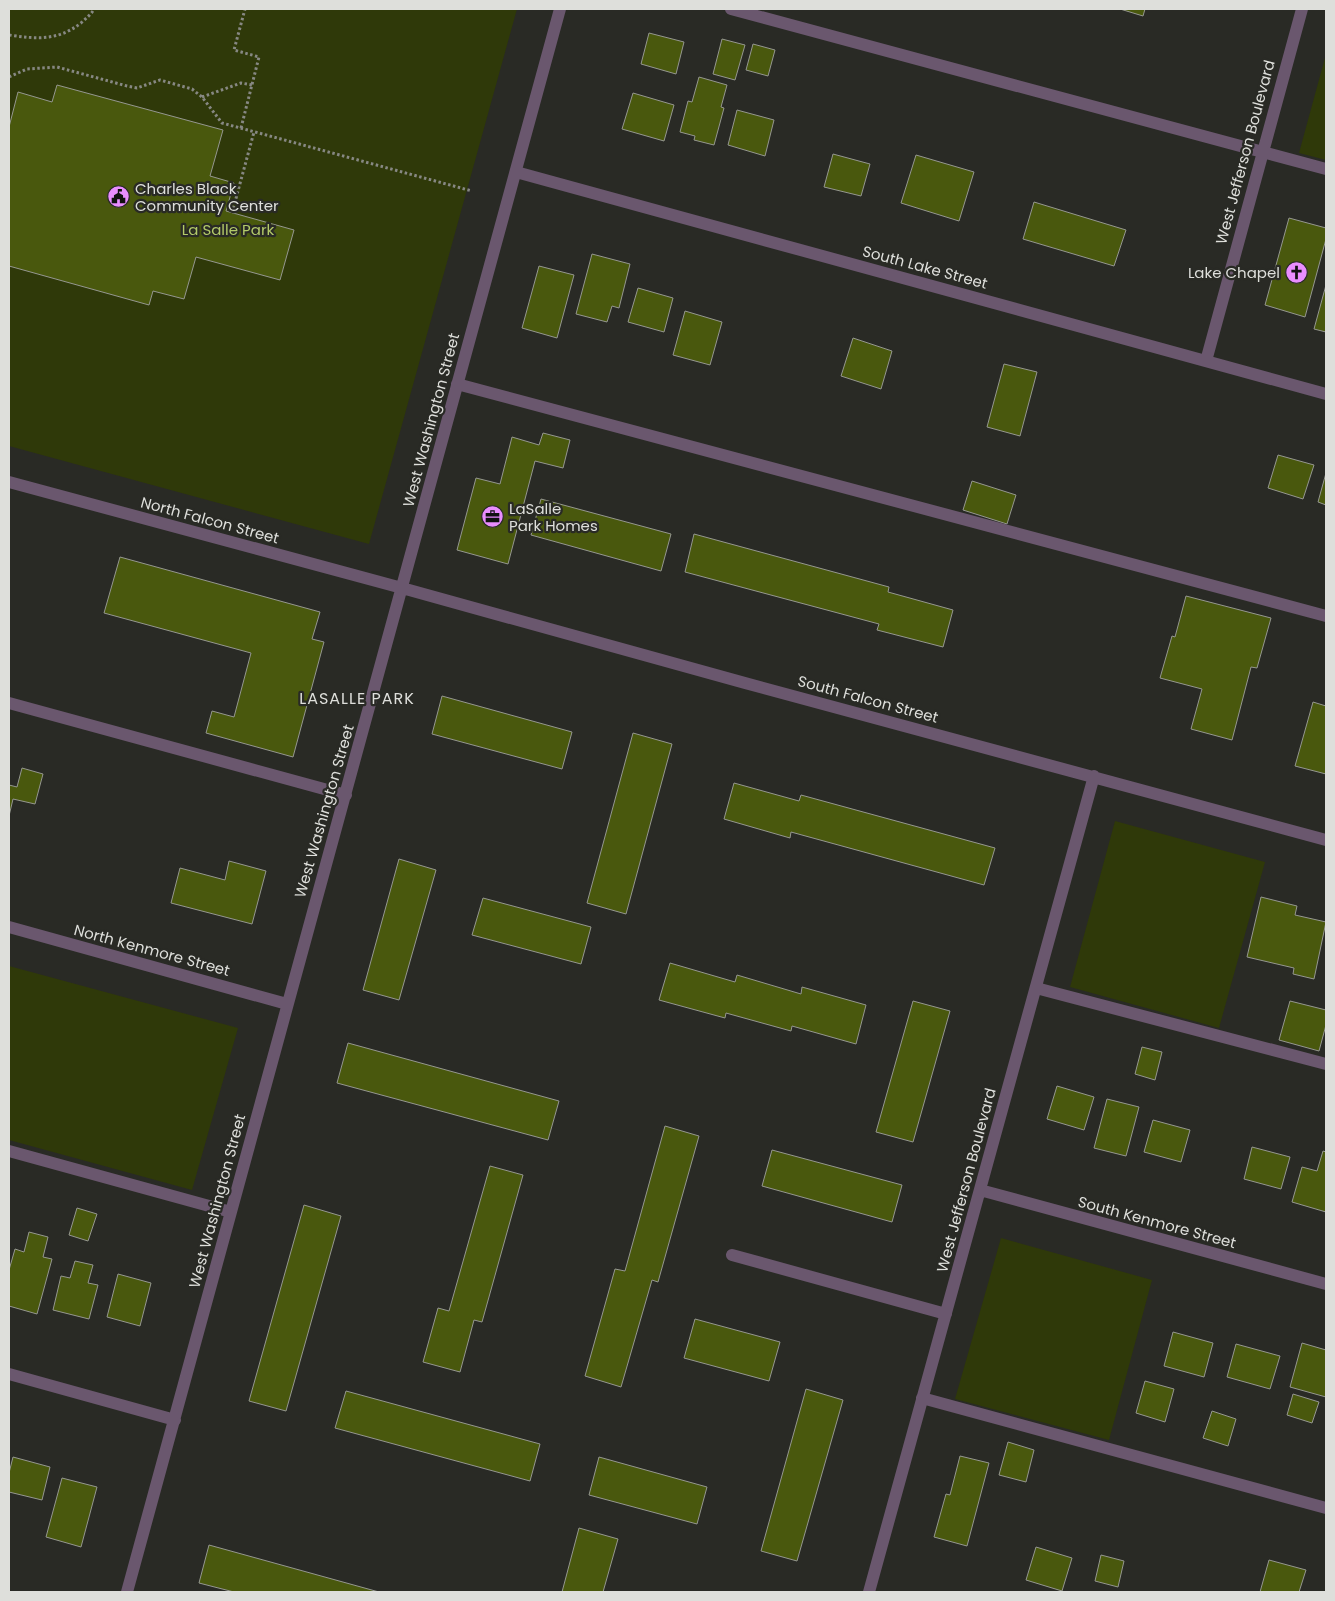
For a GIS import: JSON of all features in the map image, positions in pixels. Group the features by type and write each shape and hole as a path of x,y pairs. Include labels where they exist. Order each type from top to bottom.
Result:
{"street":[{"name":"West Washington Street","path":"127,1592 560,9"},
{"path":"731,9 1326,169"},
{"name":"West Jefferson Boulevard","path":"1206,361 1302,9"},
{"name":"South Lake Street","path":"516,172 1326,394"},
{"path":"457,384 1326,616"},
{"name":"North Falcon Street","path":"9,482 402,588"},
{"name":"South Falcon Street","path":"402,588 1326,840"},
{"path":"9,703 346,795"},
{"name":"West Jefferson Boulevard","path":"869,1592 1094,776"},
{"name":"North Kenmore Street","path":"9,927 287,1004"},
{"path":"1036,988 1326,1064"},
{"path":"9,1150 230,1212"},
{"name":"South Kenmore Street","path":"980,1190 1326,1284"},
{"path":"732,1255 946,1314"},
{"path":"9,1374 175,1420"},
{"path":"922,1398 1326,1508"}],"path":[{"path":"9,35 28,38 52,38 72,30 91,15 94,9"},
{"path":"240,128 260,57 234,50 245,9"},
{"path":"9,77 28,69 57,67 137,88 160,80 192,90 202,97 222,123 472,191"},
{"path":"202,97 241,82 252,85"},
{"path":"232,213 254,132"}],"green space":[{"name":"La Salle Park","path":"9,9 517,9 369,544 9,446"},
{"path":"1326,54 1326,160 1299,153"},
{"path":"1115,821 1265,862 1219,1028 1070,987"},
{"path":"9,966 238,1028 192,1190 9,1140"},
{"path":"1001,1238 1152,1280 1109,1440 955,1399"}],"building":[{"path":"1120,9 1145,9 1143,16"},
{"path":"649,33 684,42 676,74 641,64"},
{"path":"722,39 745,45 735,80 713,74"},
{"path":"753,44 775,50 768,76 746,70"},
{"path":"699,77 727,85 721,107 724,108 714,145 694,140 695,136 680,132 688,101 692,102"},
{"name":"Charles Black Community Center","path":"57,85 223,130 210,176 234,183 226,211 294,230 280,280 196,257 184,299 153,291 149,305 9,266 9,127 18,92 52,102"},
{"path":"633,93 674,105 664,141 622,129"},
{"path":"737,110 774,120 765,156 728,145"},
{"path":"833,154 870,164 861,196 824,187"},
{"path":"916,155 974,172 959,221 901,203"},
{"path":"1034,202 1126,230 1114,266 1023,239"},
{"name":"Lake Chapel","path":"1289,218 1326,228 1326,239 1305,317 1265,305"},
{"path":"592,254 630,264 619,308 612,306 607,322 576,314"},
{"path":"539,266 574,275 557,338 522,328"},
{"path":"1326,285 1326,332 1314,329"},
{"path":"638,288 673,298 664,332 628,322"},
{"path":"685,311 722,322 710,365 673,355"},
{"path":"853,338 892,351 881,389 841,376"},
{"path":"1004,364 1037,372 1020,436 987,427"},
{"name":"LaSalle Park Homes","path":"543,433 570,440 563,468 535,461 508,564 457,550 476,478 500,484 512,437 539,445"},
{"path":"1278,455 1314,465 1303,499 1268,488"},
{"path":"1326,473 1326,505 1318,502"},
{"path":"972,481 1016,495 1007,524 963,510"},
{"path":"541,499 671,534 661,571 531,535"},
{"path":"694,534 889,587 888,592 953,610 943,647 877,630 879,624 685,572"},
{"path":"120,557 320,612 312,639 324,642 293,757 206,733 212,711 234,717 251,653 104,613"},
{"path":"1186,596 1271,618 1257,668 1251,667 1232,740 1191,729 1202,689 1160,678 1172,636 1175,637"},
{"path":"442,696 572,732 562,769 432,734"},
{"path":"1313,702 1326,706 1326,774 1295,766"},
{"path":"633,733 672,744 626,914 587,903"},
{"path":"22,768 43,774 35,804 13,799 9,816 9,785 17,787"},
{"path":"734,783 799,801 801,795 995,848 984,885 791,832 790,838 724,819"},
{"path":"399,859 436,870 399,1000 363,990"},
{"path":"229,861 266,871 252,924 171,903 180,868 225,880"},
{"path":"1261,897 1297,906 1295,915 1326,922 1314,979 1293,974 1294,968 1247,957"},
{"path":"483,898 591,927 581,964 472,935"},
{"path":"670,963 735,982 737,975 801,994 802,987 866,1005 856,1044 792,1026 791,1031 726,1013 725,1018 659,1000"},
{"path":"913,1001 950,1011 913,1142 876,1132"},
{"path":"1290,1001 1326,1010 1326,1025 1319,1051 1279,1040"},
{"path":"348,1043 559,1101 548,1140 337,1083"},
{"path":"1142,1047 1162,1052 1155,1080 1135,1074"},
{"path":"1057,1086 1094,1097 1084,1130 1047,1119"},
{"path":"1107,1099 1139,1107 1126,1156 1094,1148"},
{"path":"1153,1120 1190,1130 1181,1162 1144,1152"},
{"path":"665,1126 699,1136 658,1282 652,1280 621,1387 585,1376 615,1269 625,1271"},
{"path":"1252,1147 1290,1157 1281,1189 1244,1179"},
{"path":"772,1150 902,1185 892,1222 762,1186"},
{"path":"1323,1151 1326,1152 1326,1212 1292,1202 1302,1167 1317,1171"},
{"path":"490,1166 523,1175 482,1322 474,1320 460,1372 423,1362 438,1308 449,1311"},
{"path":"304,1205 341,1216 286,1411 249,1401"},
{"path":"77,1208 97,1214 88,1241 69,1235"},
{"path":"29,1232 48,1237 43,1257 52,1259 37,1314 9,1306 9,1270 15,1249 24,1252"},
{"path":"75,1261 93,1265 88,1283 98,1285 89,1319 53,1310 61,1276 70,1278"},
{"path":"118,1274 151,1283 140,1326 107,1317"},
{"path":"695,1319 780,1342 769,1381 684,1358"},
{"path":"1173,1332 1213,1343 1204,1377 1164,1366"},
{"path":"1302,1343 1326,1350 1326,1397 1290,1387"},
{"path":"1236,1344 1280,1356 1270,1389 1227,1377"},
{"path":"1145,1381 1174,1389 1165,1422 1136,1413"},
{"path":"806,1389 843,1400 797,1561 761,1551"},
{"path":"346,1391 540,1444 530,1481 335,1428"},
{"path":"1293,1394 1319,1402 1312,1423 1287,1415"},
{"path":"1212,1411 1236,1419 1228,1446 1203,1438"},
{"path":"1008,1442 1034,1450 1026,1482 999,1475"},
{"path":"960,1456 989,1463 967,1546 934,1537 946,1494 950,1495"},
{"path":"13,1457 50,1467 42,1500 9,1492 9,1473"},
{"path":"599,1457 707,1487 697,1524 589,1495"},
{"path":"62,1478 97,1487 81,1547 46,1537"},
{"path":"579,1528 618,1539 603,1592 562,1592"},
{"path":"209,1545 379,1592 234,1592 199,1583"},
{"path":"1036,1547 1072,1558 1062,1591 1026,1580"},
{"path":"1101,1555 1124,1561 1118,1587 1095,1581"},
{"path":"1269,1560 1306,1570 1299,1592 1260,1592"}],"place":[{"name":"Charles Black Community Center","path":"119,197"},
{"name":"Lake Chapel","path":"1296,272"},
{"name":"LaSalle Park Homes","path":"493,517"}],"district":[{"name":"LASALLE PARK","path":"357,698"}]}
